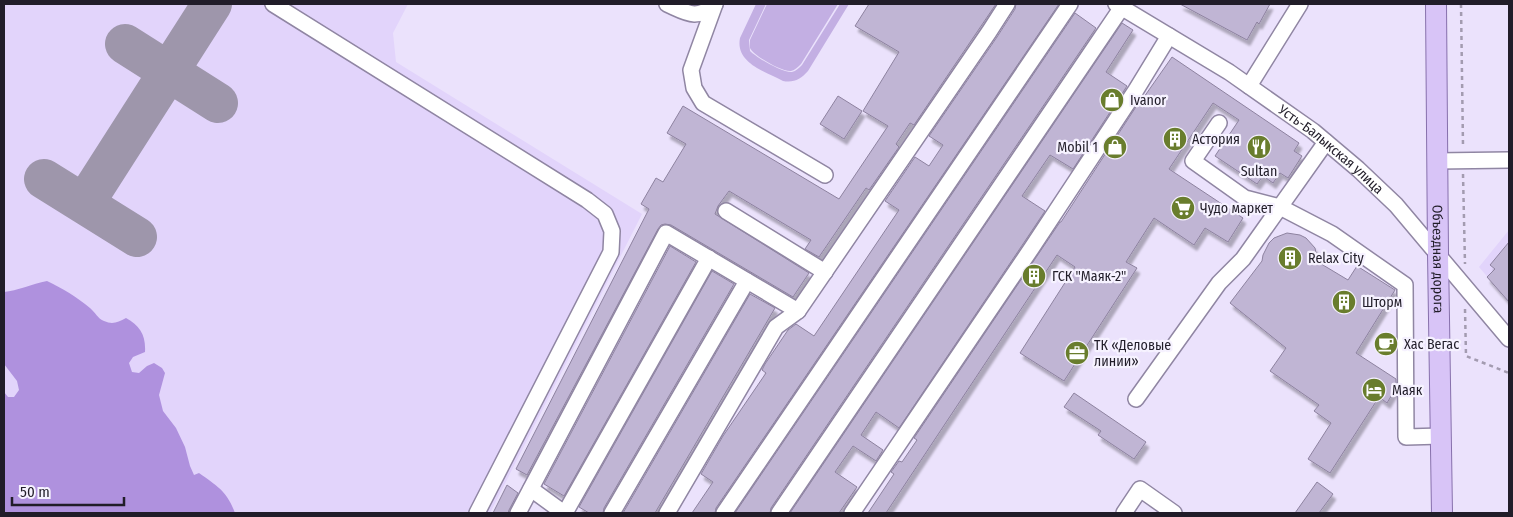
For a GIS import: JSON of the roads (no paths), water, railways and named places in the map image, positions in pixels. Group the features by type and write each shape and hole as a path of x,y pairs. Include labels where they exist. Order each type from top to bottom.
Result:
{"main road":[{"name":"Объездная дорога","path":"1436,4 1442,513"}],"street":[{"path":"273,4 587,200 605,214 612,231 611,252 477,513"},
{"path":"667,4 684,12 695,14 707,12 715,4"},
{"path":"715,4 691,70 694,88 698,96 703,103 825,176"},
{"path":"667,513 776,327 798,312 1007,4"},
{"path":"724,513 1070,4"},
{"path":"1249,86 1300,4"},
{"path":"778,513 1119,6"},
{"name":"Усть-Балыкская улица","path":"1119,6 1229,72 1313,131 1358,169 1396,205 1509,339"},
{"path":"852,513 1057,209 1170,36"},
{"path":"1219,123 1193,161 1245,198 1280,207 1332,234 1405,285 1406,437 1441,436"},
{"path":"1136,400 1219,283 1243,259 1326,142"},
{"path":"1437,161 1509,160"},
{"path":"726,211 825,272"},
{"path":"518,513 666,233 798,312"},
{"path":"531,489 565,513 709,258"},
{"path":"612,513 747,281"},
{"path":"1124,513 1140,490 1174,513"}],"place":[{"name":"Ivanor","path":"1112,100"},
{"name":"Астория","path":"1175,139"},
{"name":"Mobil 1","path":"1115,147"},
{"name":"Sultan","path":"1259,147"},
{"name":"Чудо маркет","path":"1183,208"},
{"name":"Relax City","path":"1290,258"},
{"name":"ГСК \"Маяк-2\"","path":"1034,276"},
{"name":"Шторм","path":"1344,302"},
{"name":"Хас Вегас","path":"1386,344"},
{"name":"ТК «Деловые линии»","path":"1077,353"},
{"name":"Маяк","path":"1374,390"}]}
